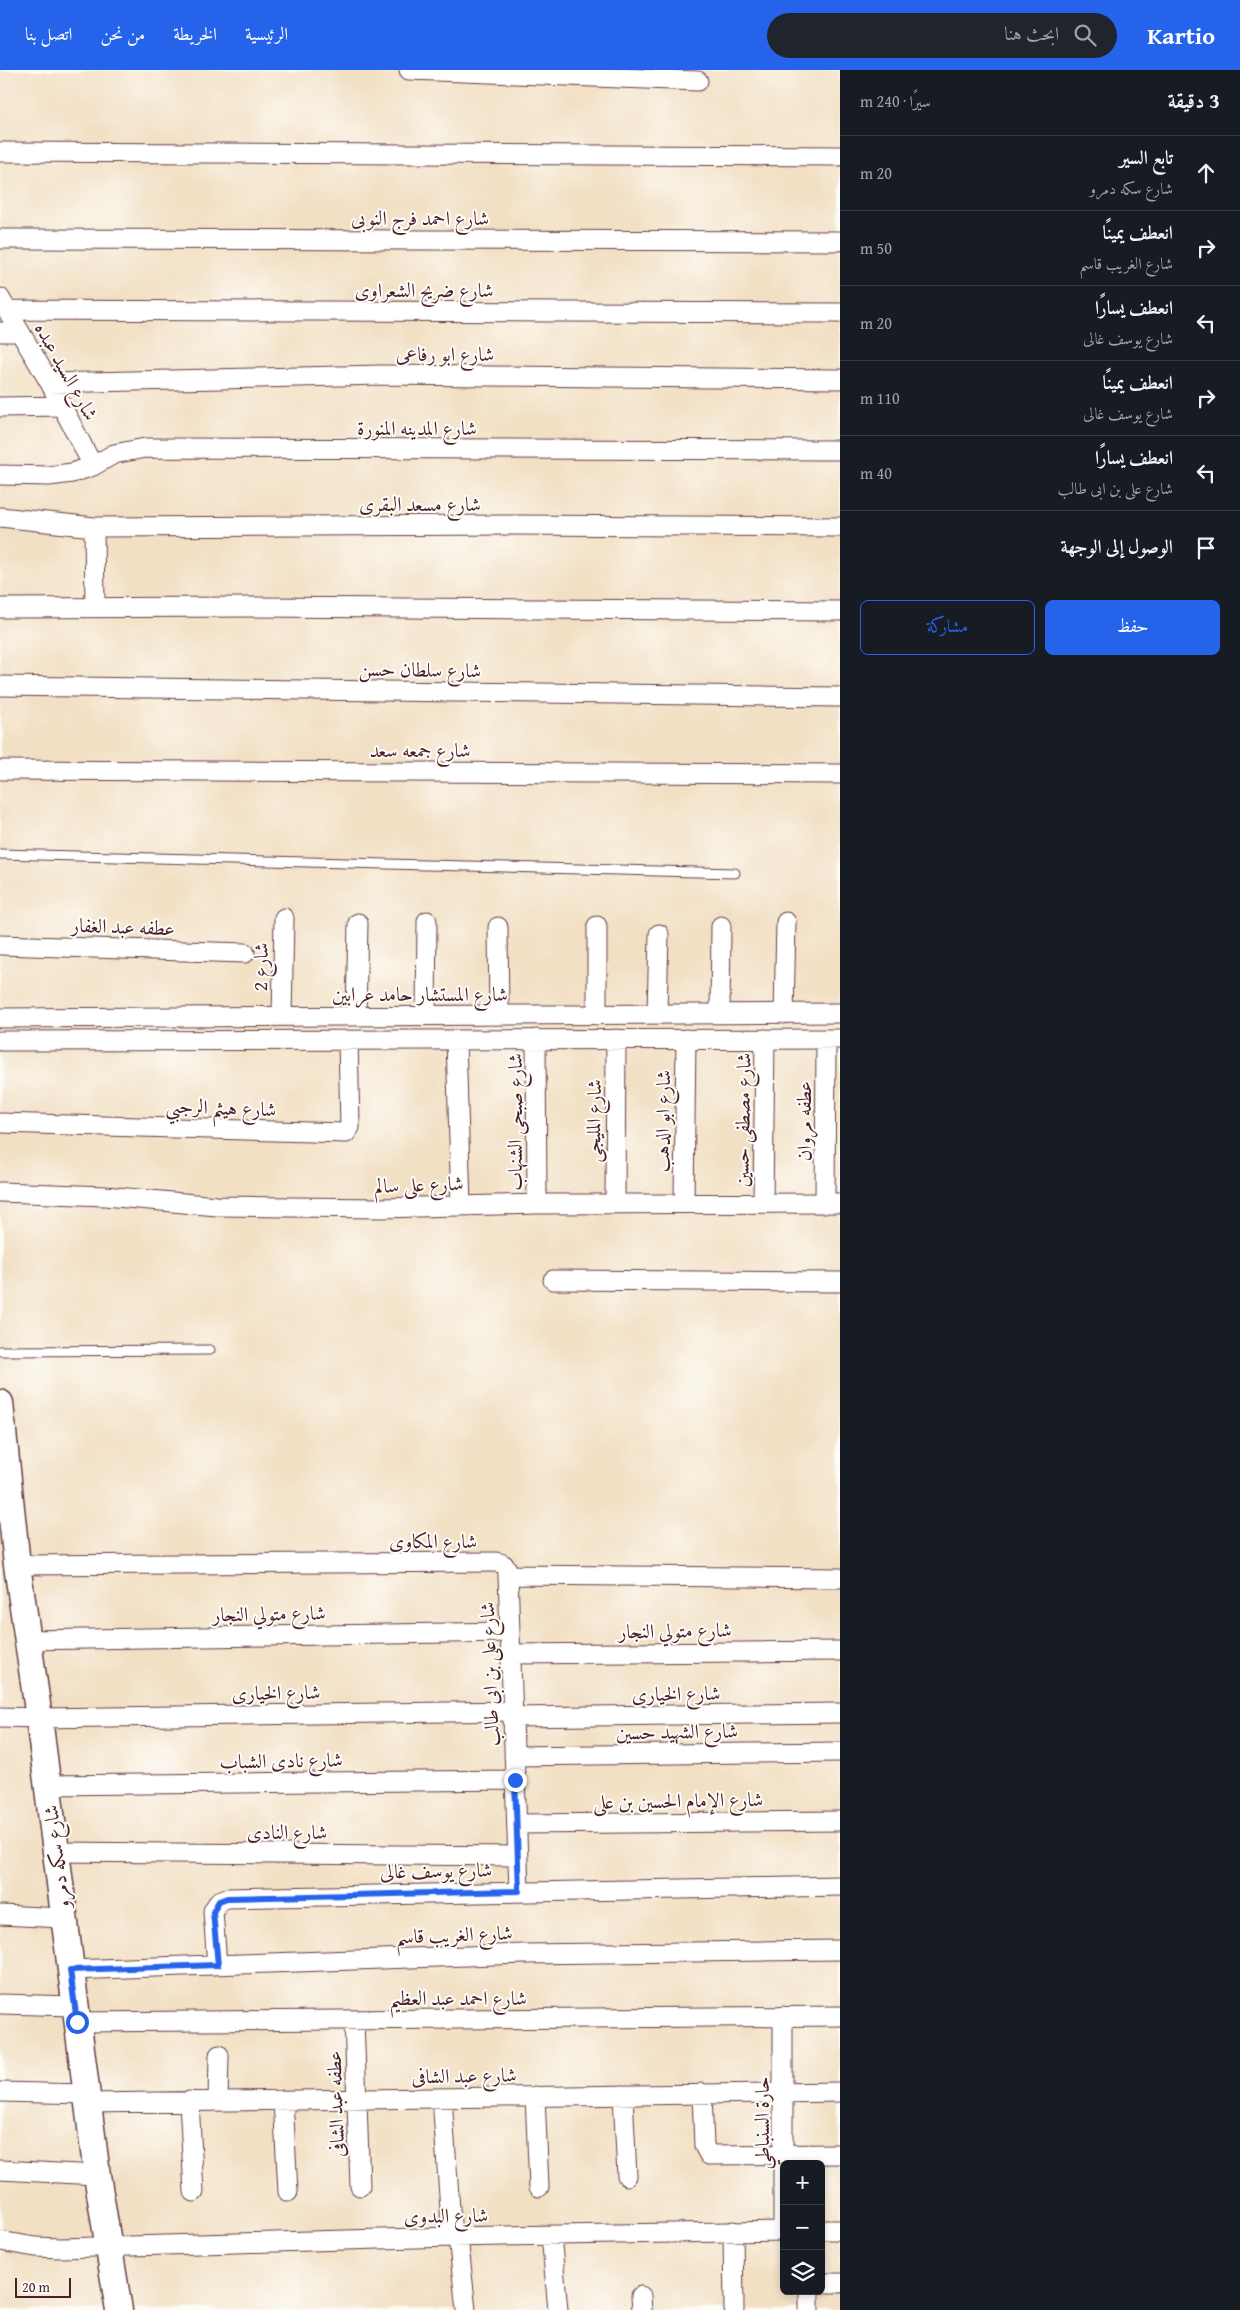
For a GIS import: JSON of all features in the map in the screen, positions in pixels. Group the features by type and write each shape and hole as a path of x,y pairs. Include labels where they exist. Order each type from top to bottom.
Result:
{"main road":[{"name":"شارع سكه دمرو","path":"0,1403 16,1565 39,1718 97,2175 119,2310"}],"street":[{"path":"409,70 698,81"},
{"path":"0,152 840,156"},
{"name":"شارع احمد فرج النوبى","path":"0,239 840,241"},
{"name":"شارع ضريح الشعراوى","path":"4,304 840,313"},
{"name":"شارع السيد عبده","path":"4,304 63,406 93,466"},
{"path":"0,332 20,332"},
{"name":"شارع ابو رفاعى","path":"50,383 400,375 840,380"},
{"path":"0,407 63,406"},
{"name":"شارع المدينه المنورة","path":"0,475 57,475 72,473 93,466 114,454 145,448 840,450"},
{"name":"شارع مسعد البقرى","path":"0,517 94,526 513,525 840,527"},
{"path":"94,526 95,607"},
{"path":"0,608 840,611"},
{"name":"شارع سلطان حسن","path":"0,686 840,697"},
{"name":"شارع جمعه سعد","path":"0,770 840,774"},
{"name":"شارع 2","path":"282,1016 284,918"},
{"path":"426,1016 427,921"},
{"path":"784,1014 786,922"},
{"path":"356,1016 358,923"},
{"path":"498,926 499,1015"},
{"path":"597,926 597,1014"},
{"path":"720,1014 721,926"},
{"path":"658,1014 659,934"},
{"name":"عطفه عبد الغفار","path":"0,944 245,952"},
{"name":"شارع المستشار حامد عرابين","path":"0,1018 840,1013"},
{"name":"شارع مصطفى حسين","path":"763,1202 765,1038"},
{"name":"شارع صبحى الشنهاب","path":"536,1039 537,1204"},
{"name":"شارع المليجى","path":"615,1203 616,1039"},
{"name":"شارع ابو الدهب","path":"684,1203 686,1039"},
{"path":"0,1041 833,1039"},
{"name":"عطفه مروان","path":"833,1039 833,1204"},
{"name":"شارع هيثم الرجبي","path":"0,1124 346,1133 350,1126 348,1040"},
{"path":"456,1040 461,1206"},
{"name":"شارع على سالم","path":"0,1192 105,1196 217,1206 380,1208 615,1203 763,1202 833,1204"},
{"path":"553,1280 840,1282"},
{"name":"شارع المكاوى","path":"16,1565 494,1562 504,1564 508,1569 508,1575"},
{"path":"508,1575 840,1578"},
{"name":"شارع على بن ابى طالب","path":"508,1575 519,1891"},
{"name":"شارع متولي النجار","path":"28,1640 510,1632"},
{"name":"شارع متولي النجار","path":"511,1654 840,1651"},
{"name":"شارع الخيارى","path":"0,1717 840,1713"},
{"name":"شارع الشهيد حسين","path":"514,1756 840,1752"},
{"name":"شارع نادى الشباب","path":"47,1785 515,1780"},
{"name":"شارع الإمام الحسين بن على","path":"517,1824 840,1820"},
{"name":"شارع النادى","path":"55,1852 518,1856"},
{"name":"شارع يوسف غالى","path":"218,1965 213,1912 219,1901 227,1898 840,1886"},
{"path":"0,1915 63,1918"},
{"name":"شارع الغريب قاسم","path":"70,1970 534,1954 840,1950"},
{"name":"شارع احمد عبد العظيم","path":"0,2004 76,2014 354,2020 840,2016"},
{"name":"حارة السنباطي","path":"783,2016 783,2205"},
{"name":"عطفه عبد الشافى","path":"354,2020 360,2186"},
{"path":"218,2101 219,2055"},
{"name":"شارع عبد الشافى","path":"0,2092 87,2099 189,2101 840,2092"},
{"path":"702,2094 704,2146 709,2155 840,2154"},
{"path":"623,2095 626,2176"},
{"path":"535,2096 539,2187"},
{"path":"442,2098 455,2237 466,2310"},
{"path":"283,2100 288,2192"},
{"path":"189,2101 194,2192"},
{"path":"0,2170 97,2175"},
{"path":"825,2230 840,2230"},
{"path":"733,2231 734,2310"},
{"name":"شارع البدوى","path":"0,2241 35,2247 780,2231"},
{"path":"551,2235 558,2310"},
{"path":"825,2283 840,2283"},
{"path":"809,2295 809,2310"}],"lane":[{"path":"0,854 735,873"},
{"path":"0,1351 210,1350"}],"route":[{"path":"77,2022 70,1970 218,1965 213,1912 219,1901 227,1898 519,1891 515,1780"}]}
